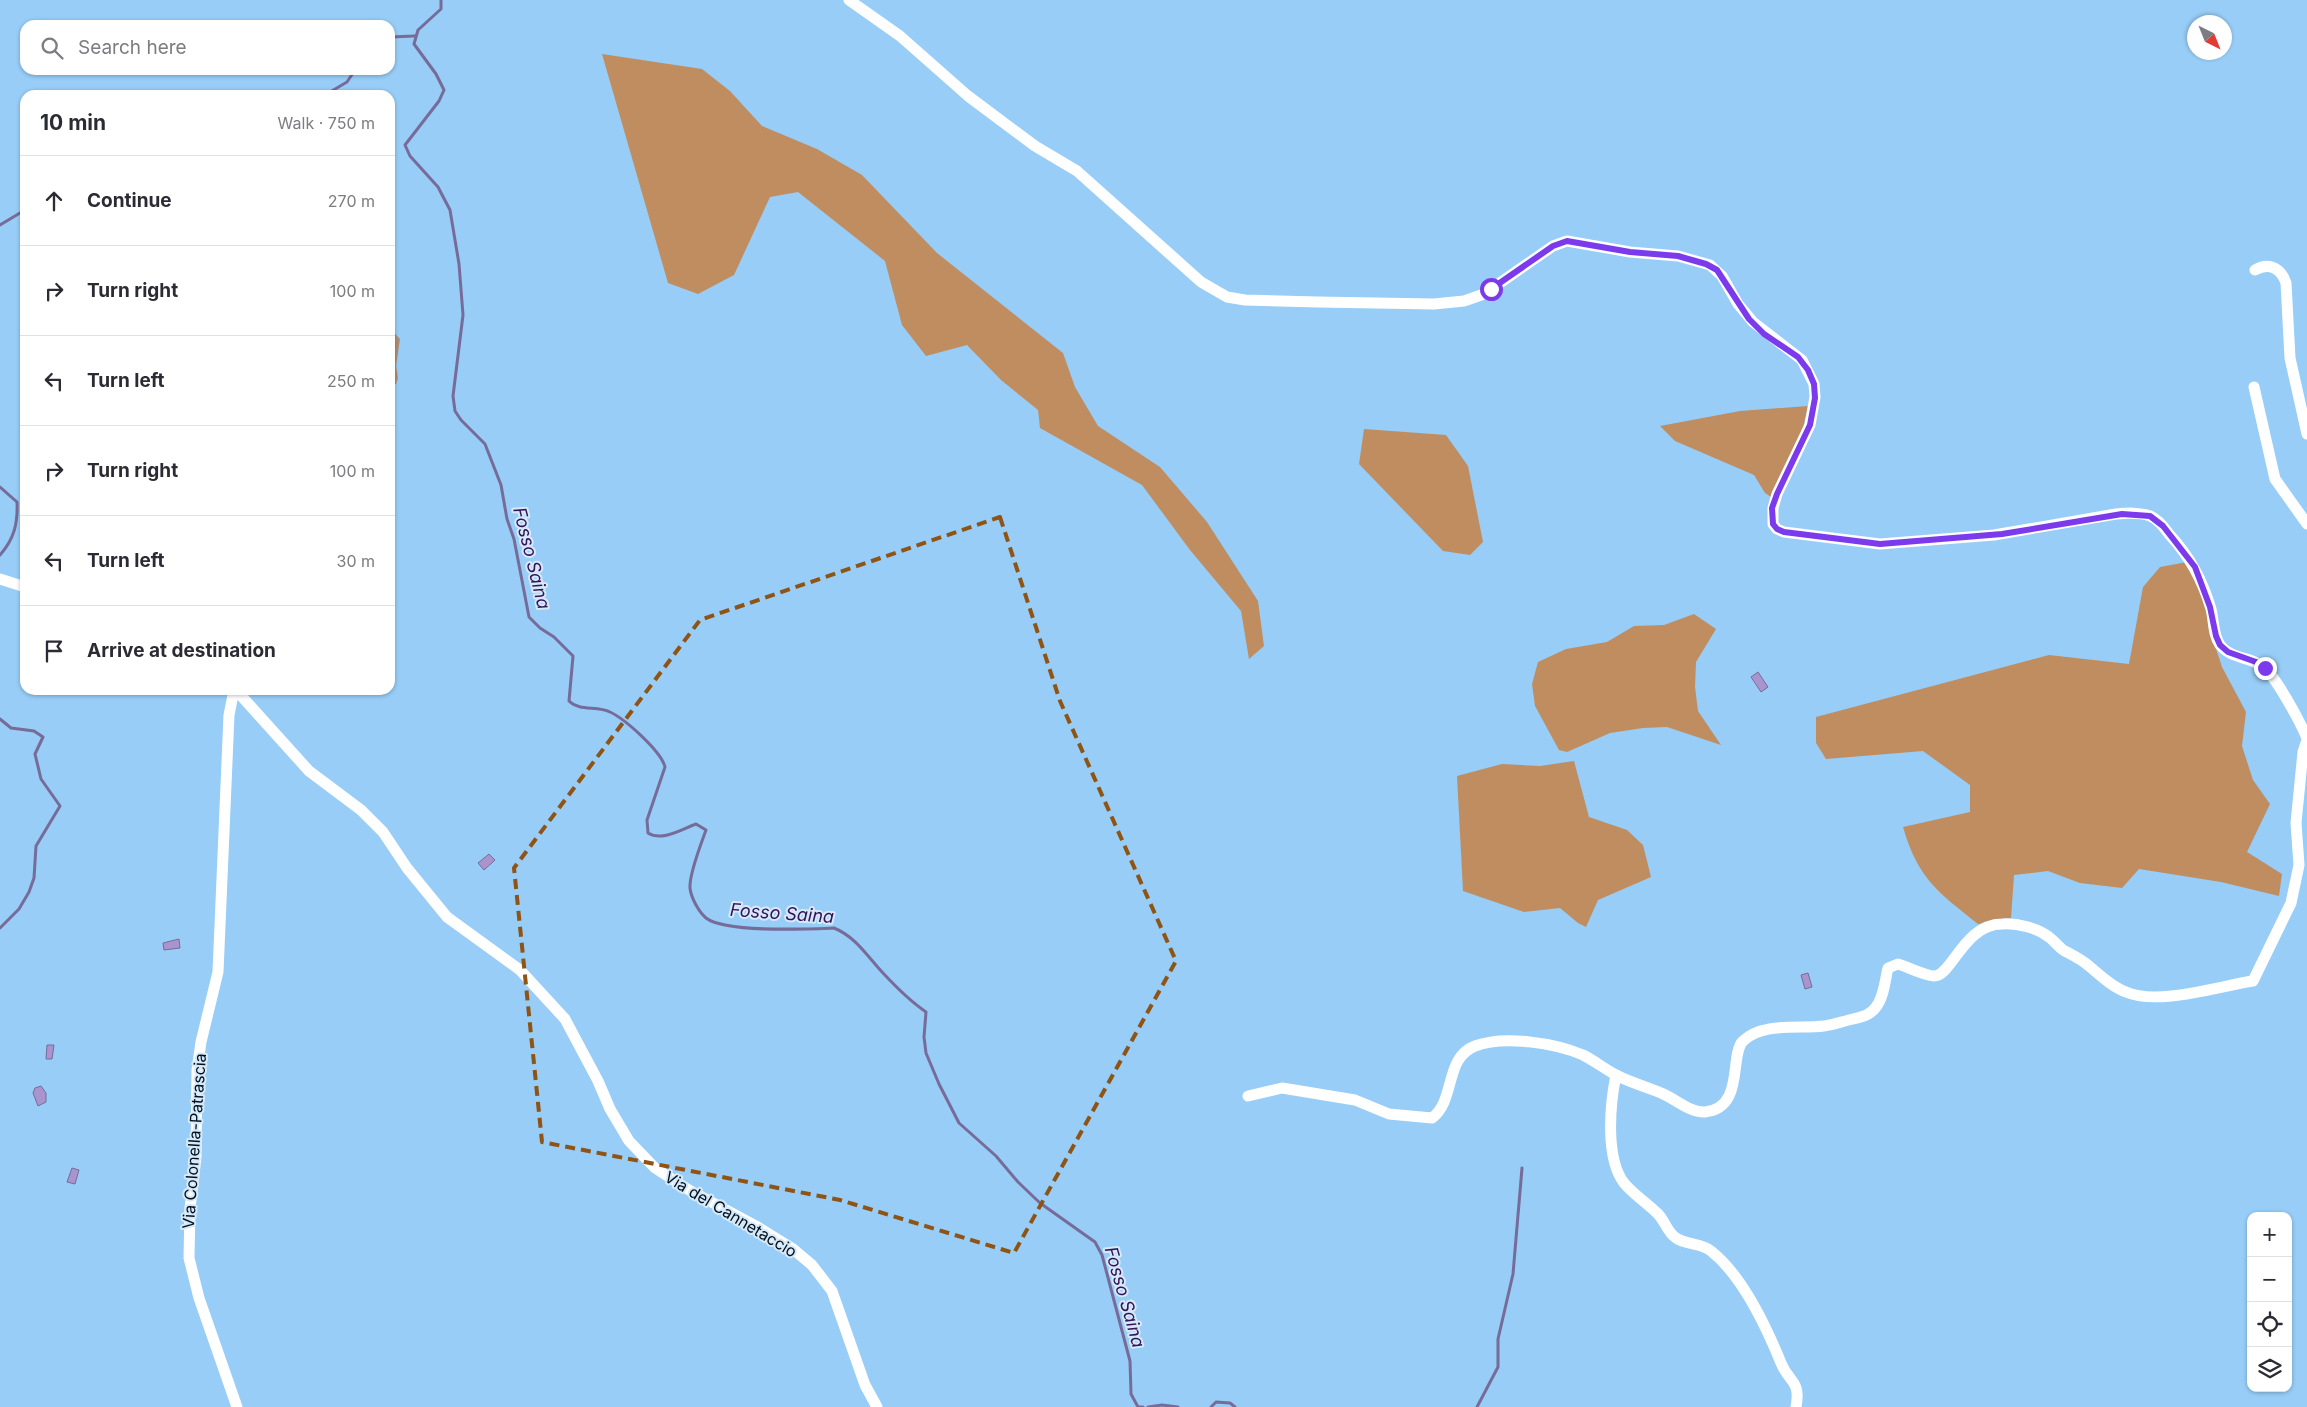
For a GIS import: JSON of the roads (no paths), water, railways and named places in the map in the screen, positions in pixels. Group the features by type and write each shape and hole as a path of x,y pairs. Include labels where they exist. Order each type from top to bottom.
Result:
{"street":[{"path":"849,0 900,36 968,96 1027,140 1076,171 1200,282 1228,297 1246,300 1434,304 1464,301 1484,294 1553,246 1567,241 1630,252 1678,256 1710,265 1722,276 1738,304 1753,322 1802,360 1814,384 1815,398 1810,425 1774,503 1772,522 1777,529 1784,532 1880,544 2002,534 2122,514 2150,516 2163,526 2195,567 2210,607 2216,636 2220,645 2228,652 2258,664 2269,672 2293,711 2307,739 2303,752 2296,823 2299,866 2291,903 2253,981 2182,995 2150,996 2126,993 2061,948 2049,937 2035,930 2002,924 1987,926 1975,934 1954,955 1949,968 1940,974 1933,976 1893,964 1888,968 1876,1007 1864,1016 1825,1026 1789,1027 1759,1032 1744,1041 1738,1048 1732,1089 1724,1102 1713,1110 1704,1112 1694,1110 1660,1092 1616,1075 1582,1054 1516,1040 1474,1046 1463,1054 1454,1067 1445,1103 1432,1118 1389,1114 1355,1100 1282,1088 1248,1096"},
{"path":"2255,270 2264,266 2273,267 2283,275 2287,286 2290,358 2307,434"},
{"path":"2254,387 2275,479 2307,524"},
{"path":"0,579 20,585"},
{"name":"Via Colonella-Patrascia","path":"234,695 229,715 218,972 203,1033 197,1070 196,1157 193,1171 188,1258 237,1407"},
{"name":"Via del Cannetaccio","path":"240,695 309,771 361,810 383,832 407,868 447,917 490,946 520,970 565,1019 598,1081 610,1109 629,1141 655,1168 689,1190 756,1226 793,1249 812,1265 832,1291 865,1385 877,1407"},
{"path":"1616,1075 1611,1119 1613,1155 1624,1182 1659,1215 1675,1238 1710,1249 1731,1271 1749,1295 1776,1348 1782,1365 1796,1385 1796,1407"}],"waterway":[{"name":"Fosso Saina","path":"441,0 441,9 418,30 414,44 436,74 444,90 439,101 405,145 410,156 438,187 450,210 459,264 463,315 453,396 455,411 461,420 485,444 501,485 507,519 514,539 529,617 540,628 554,637 573,656 569,701 578,706 605,710 617,716 642,736 662,760 665,767 647,820 648,833 659,836 666,835 696,824 706,830 693,867 690,882 692,896 706,918 716,923 748,928 834,928 849,936 898,989 926,1012 924,1037 926,1053 959,1123 996,1156 1018,1182 1040,1203 1095,1242 1102,1255 1130,1361 1131,1394 1138,1407 1143,1407"},
{"name":"Fosso Saina","path":"395,37 415,36"},
{"name":"Fosso Saina","path":"333,90 347,82 352,75"},
{"name":"Fosso Saina","path":"0,225 20,213"},
{"name":"Fosso Saina","path":"0,487 17,502 14,531 9,543 0,555"},
{"name":"Fosso Saina","path":"0,719 11,728 34,731 43,737 35,754 41,779 60,806 36,846 34,878 29,892 19,909 0,928"},
{"path":"1477,1407 1498,1367 1498,1339 1513,1274 1522,1168"},
{"name":"Fosso Saina","path":"1211,1407 1216,1402 1230,1403 1235,1407"},
{"name":"Fosso Saina","path":"1148,1407 1162,1405 1178,1407"}]}
